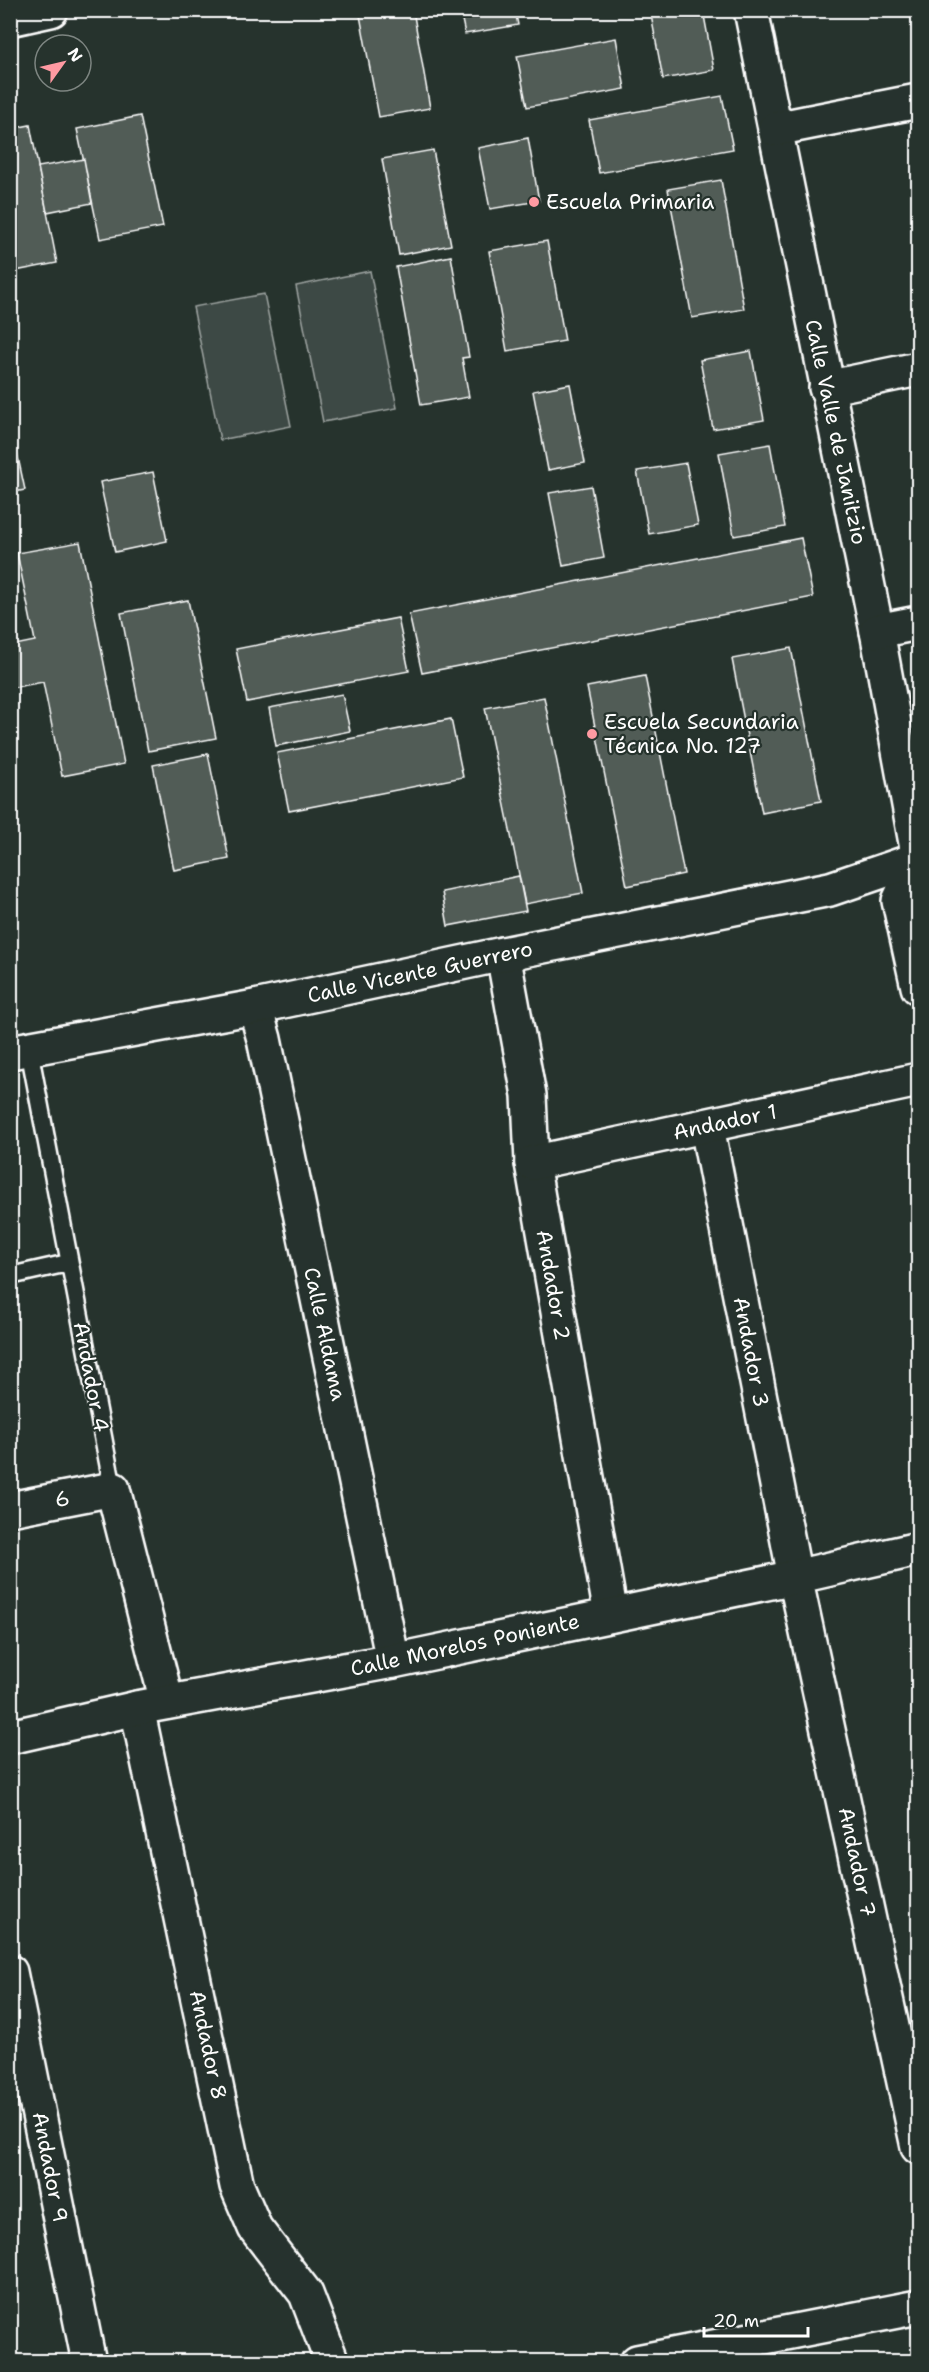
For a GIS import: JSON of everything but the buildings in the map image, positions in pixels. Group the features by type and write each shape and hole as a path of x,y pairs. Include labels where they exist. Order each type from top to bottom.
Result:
{"street":[{"path":"10,19 51,10"},
{"name":"Calle Valle de Janitzio","path":"751,10 877,631 918,854"},
{"path":"775,129 918,101"},
{"path":"826,388 918,369"},
{"path":"877,631 918,623"},
{"path":"918,860 909,899 918,987"},
{"name":"Calle Vicente Guerrero","path":"20,1051 255,1007 503,954 830,889 918,860"},
{"name":"Calle Vicente Guerrero","path":"830,889 909,899"},
{"name":"Andador 2","path":"503,954 529,1095 532,1163 611,1615"},
{"name":"Calle Aldama","path":"255,1007 264,1039 393,1661"},
{"name":"Andador 1","path":"532,1163 918,1080"},
{"name":"Andador 3","path":"707,1126 795,1577"},
{"name":"6","path":"10,1509 112,1489"},
{"name":"Andador 4","path":"112,1489 152,1705"},
{"name":"Calle Morelos Poniente","path":"10,1737 152,1705 393,1661 918,1549"},
{"name":"Andador 7","path":"795,1577 918,2147"},
{"name":"Andador 8","path":"152,1705 237,2186 255,2228 306,2294 332,2361"},
{"name":"Andador 9","path":"10,1972 89,2361"},
{"path":"637,2361 755,2350 918,2307"}],"lane":[{"name":"Andador 4","path":"20,1051 68,1263 112,1489"},
{"path":"10,1276 68,1263"}],"shaded area":[{"path":"370,271 397,408 323,422 296,286"},
{"path":"264,294 291,426 220,440 193,307"}],"place":[{"name":"Escuela Primaria","path":"534,202"},
{"name":"Escuela Secundaria Técnica No. 127","path":"592,734"}]}
